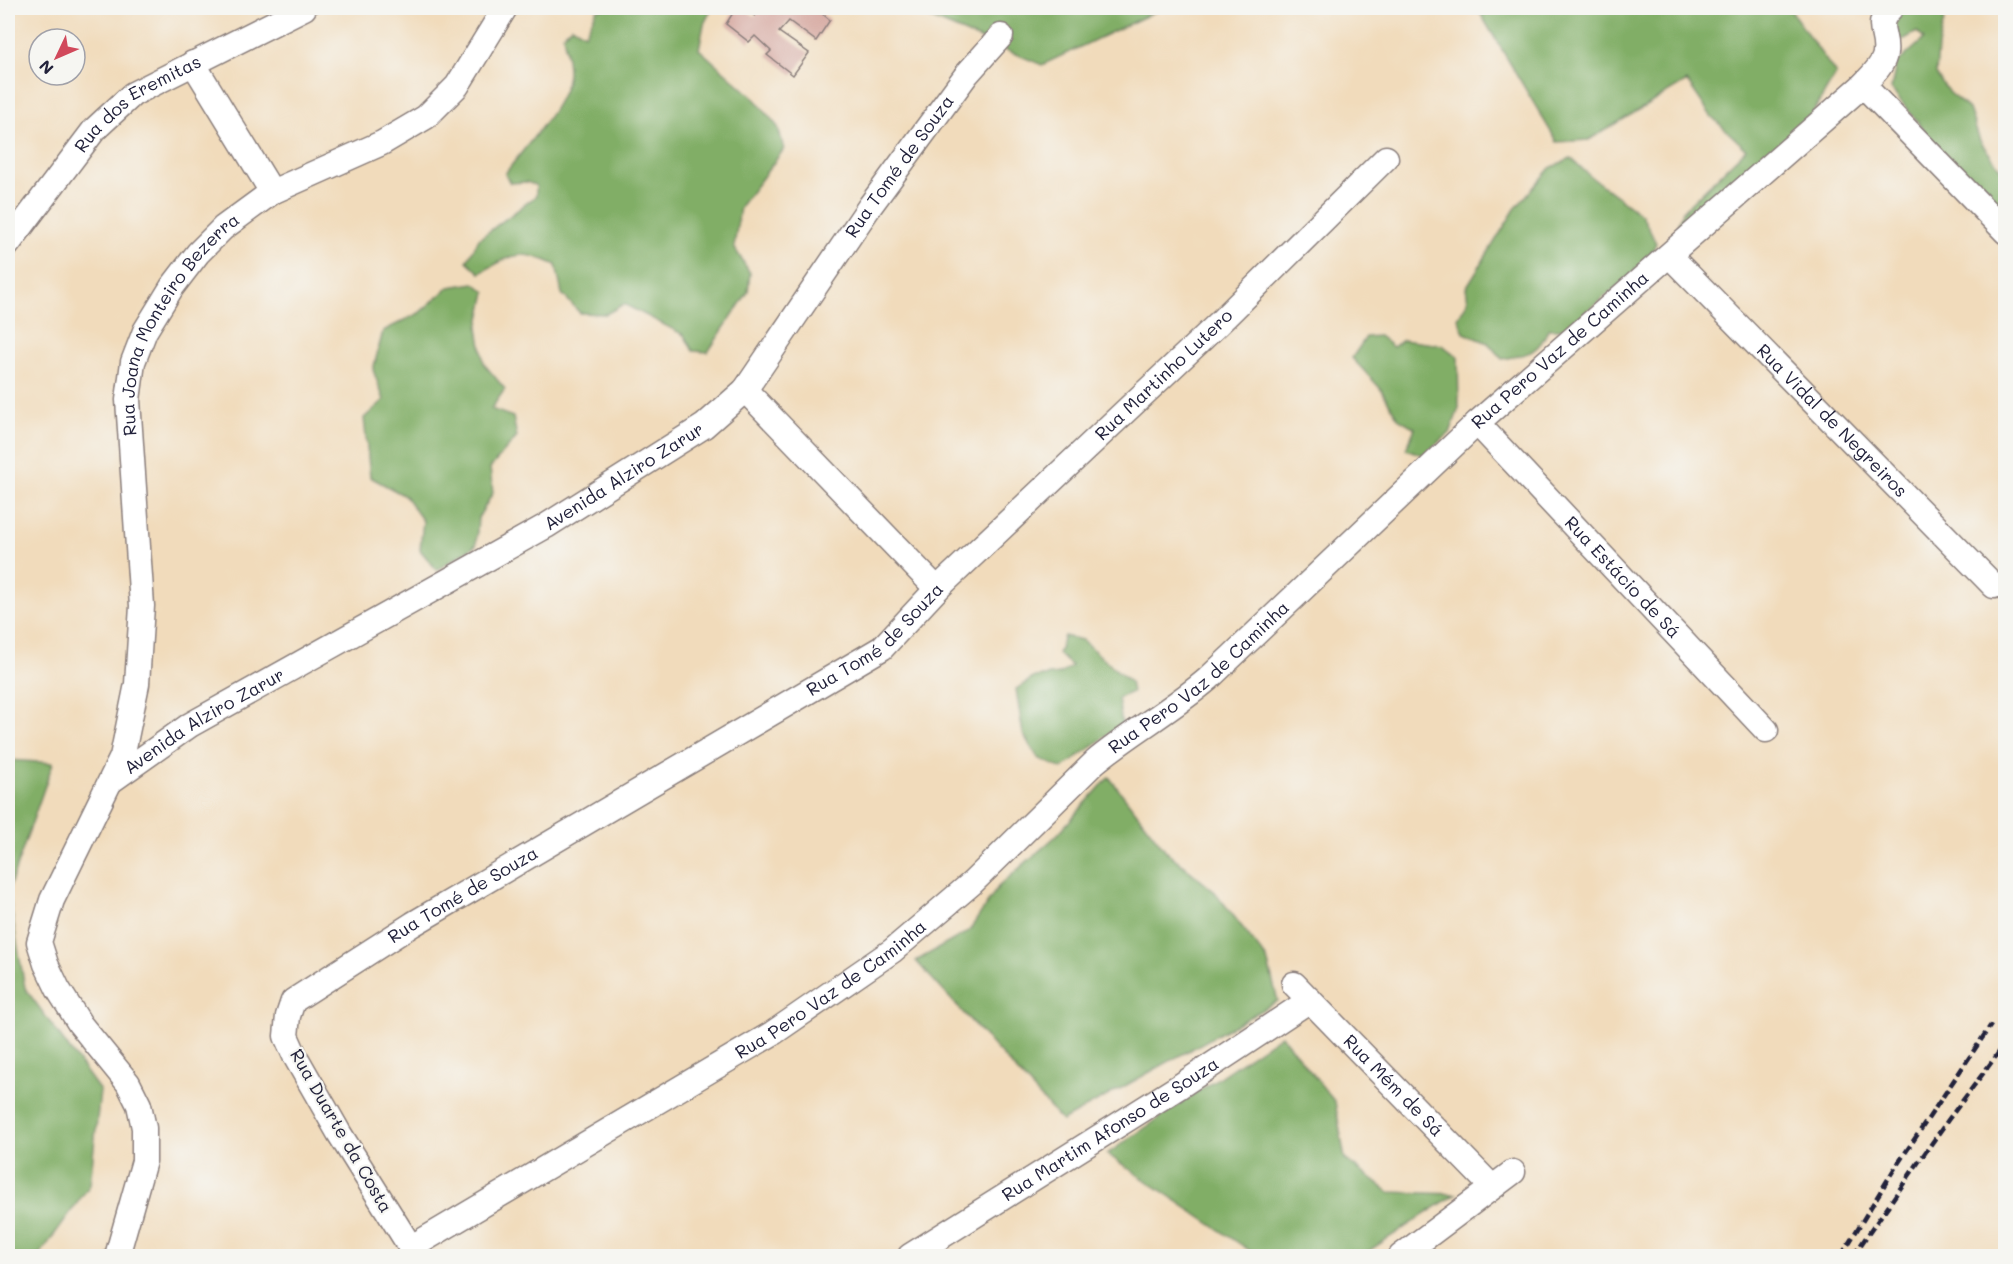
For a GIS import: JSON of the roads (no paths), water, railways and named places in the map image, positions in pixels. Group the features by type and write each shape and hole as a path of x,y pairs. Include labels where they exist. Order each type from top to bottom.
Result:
{"street":[{"name":"Rua dos Eremitas","path":"8,244 94,130 133,94 304,8"},
{"name":"Rua Joana Monteiro Bezerra","path":"109,782 122,757 137,684 142,606 128,400 133,362 145,331 172,287 198,253 223,228 272,192 382,144 426,117 457,86 506,8"},
{"name":"Rua Pero Vaz de Caminha","path":"413,1252 773,1033 892,951 972,883 1095,762 1119,742 1178,704 1208,678 1477,423 1863,85 1882,64 1885,54 1881,29 1882,18 1891,8"},
{"name":"Rua Tomé de Souza","path":"293,1001 433,911 882,648 938,589 745,390 870,206 967,74 1002,36"},
{"path":"194,63 272,192"},
{"path":"1863,85 2006,232"},
{"name":"Rua Martinho Lutero","path":"938,589 1218,324 1386,158"},
{"name":"Rua Vidal de Negreiros","path":"1670,256 1994,586"},
{"name":"Avenida Alziro Zarur","path":"117,1257 144,1161 144,1128 139,1105 128,1083 80,1024 58,989 39,942 52,900 109,782 190,725 546,526 704,426 745,390"},
{"name":"Rua Estácio de Sá","path":"1477,423 1766,730"},
{"name":"Rua Mém de Sá","path":"1302,992 1492,1187"},
{"name":"Rua Martim Afonso de Souza","path":"910,1257 1180,1086 1302,992"},
{"name":"Rua Duarte da Costa","path":"293,1001 288,1016 286,1036 295,1056 339,1133 413,1252"},
{"path":"1401,1257 1513,1172"}],"railway":[{"path":"1841,1256 1893,1171 1991,1025"},
{"path":"1853,1256 1948,1120 2006,1043"}]}
